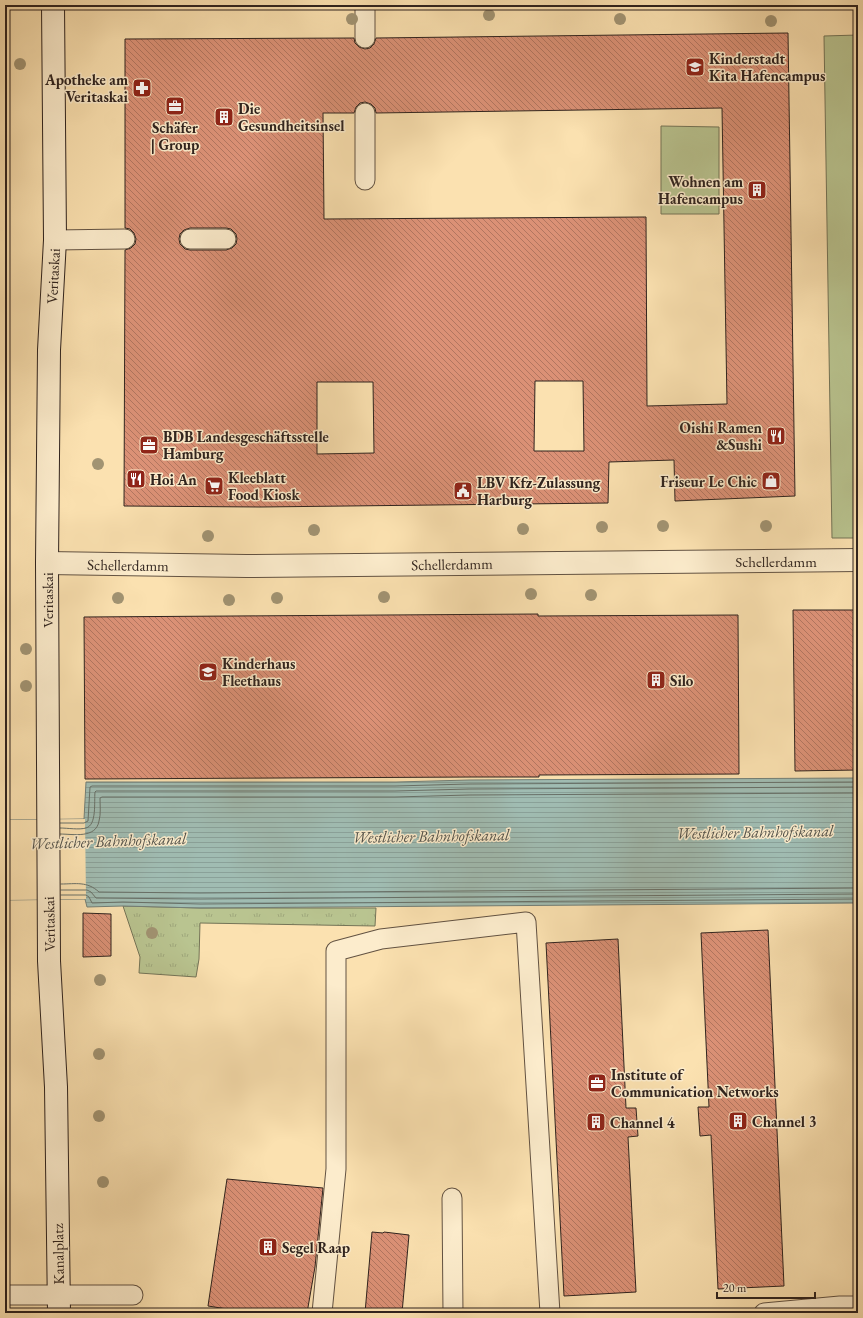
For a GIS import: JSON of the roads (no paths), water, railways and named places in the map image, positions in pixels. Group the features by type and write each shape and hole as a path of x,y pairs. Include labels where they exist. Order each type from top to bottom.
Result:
{"main road":[{"name":"Veritaskai","path":"53,5 55,240 49,350 47,564 50,969 56,1087 57,1194"},
{"name":"Schellerdamm","path":"47,564 246,566 858,560"},
{"name":"Kanalplatz","path":"57,1194 59,1304"}],"lane":[{"path":"365,5 365,38"},
{"path":"365,113 365,180"},
{"path":"55,240 125,239"},
{"path":"190,239 226,239"},
{"path":"322,1313 336,1170 336,951 381,939 526,922 550,1313"},
{"path":"452,1198 453,1313"},
{"path":"5,1295 59,1304 133,1295"},
{"path":"764,1313 840,1306 858,1306"}],"water":[{"name":"Westlicher Bahnhofskanal","path":"858,778 858,903 200,908 123,906 87,907 85,899 5,900 5,820 84,819 86,782 396,782 469,780"}],"place":[{"name":"Kinderstadt Kita Hafencampus","path":"695,67"},
{"name":"Apotheke am Veritaskai","path":"142,88"},
{"name":"Schäfer | Group","path":"175,106"},
{"name":"Die Gesundheitsinsel","path":"224,117"},
{"name":"Wohnen am Hafencampus","path":"757,190"},
{"name":"Oishi Ramen &Sushi","path":"776,436"},
{"name":"BDB Landesgeschäftsstelle Hamburg","path":"149,445"},
{"name":"Hoi An","path":"136,479"},
{"name":"Friseur Le Chic","path":"771,481"},
{"name":"Kleeblatt Food Kiosk","path":"214,486"},
{"name":"LBV Kfz-Zulassung Harburg","path":"463,491"},
{"name":"Kinderhaus Fleethaus","path":"208,672"},
{"name":"Silo","path":"656,680"},
{"name":"Institute of Communication Networks","path":"597,1083"},
{"name":"Channel 3","path":"738,1121"},
{"name":"Channel 4","path":"596,1122"},
{"name":"Segel Raap","path":"268,1247"}]}
